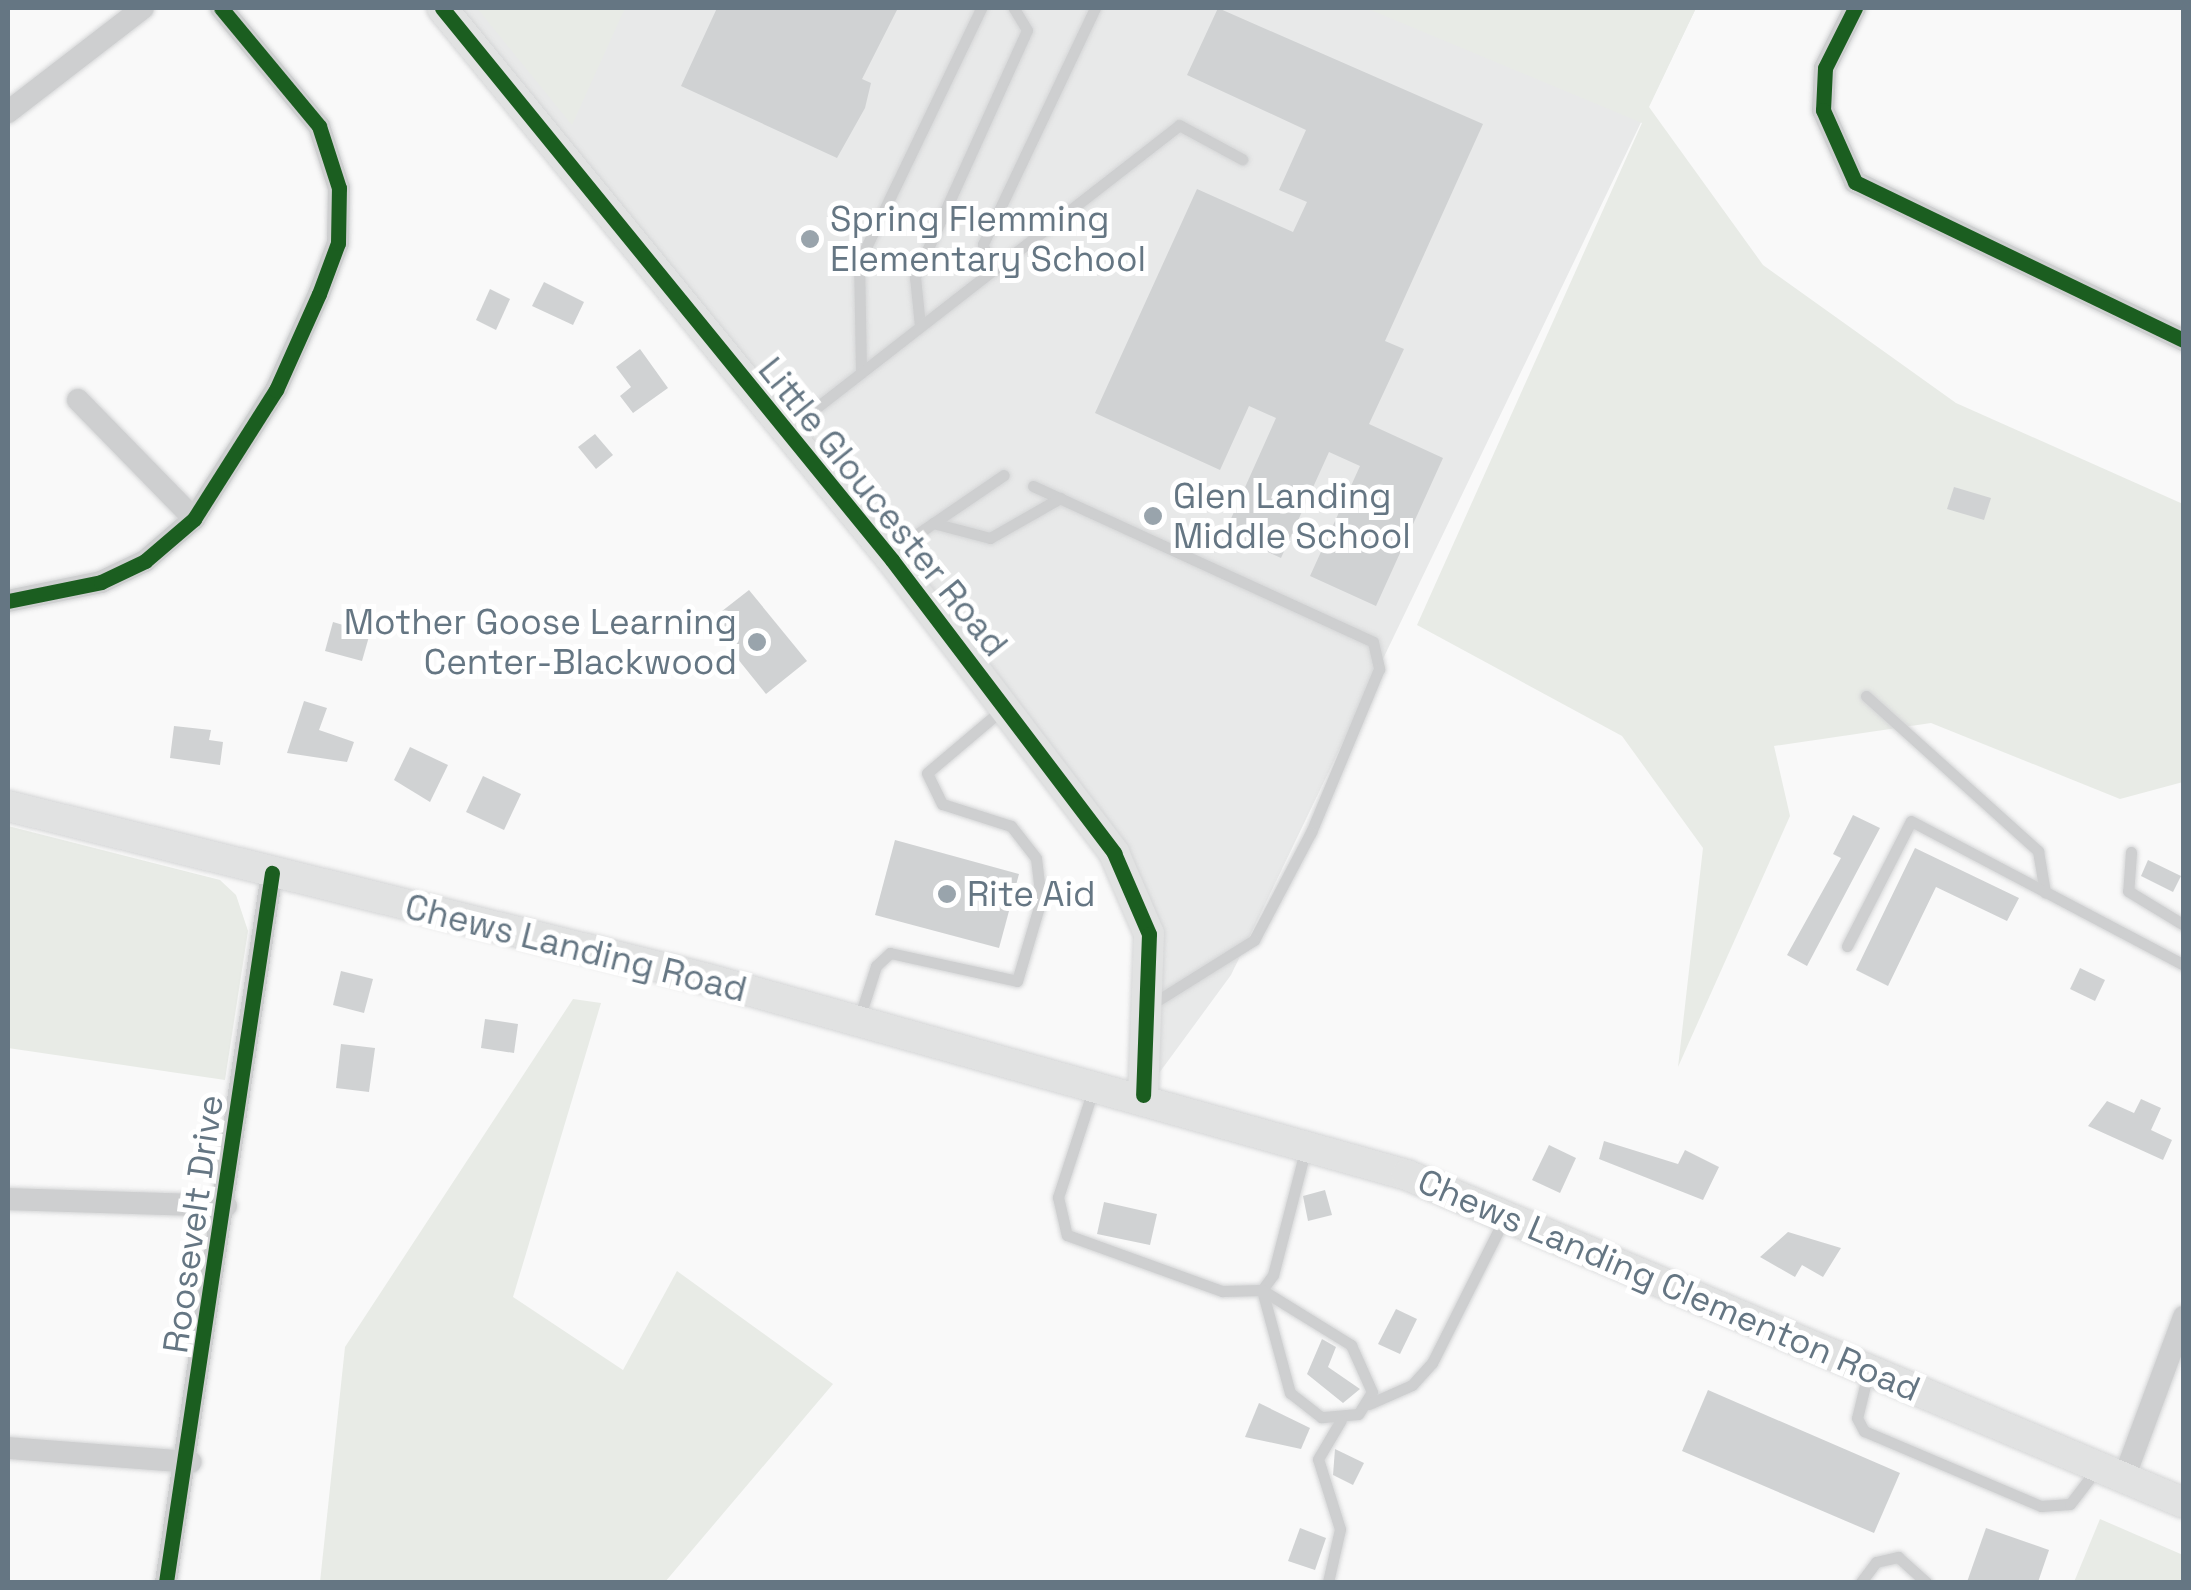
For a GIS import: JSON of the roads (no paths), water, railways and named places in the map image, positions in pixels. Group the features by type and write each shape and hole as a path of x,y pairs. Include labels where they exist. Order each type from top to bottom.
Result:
{"main road":[{"name":"Little Gloucester Road","path":"442,8 887,555 1132,884 1149,934 1152,1004 1143,1096"},
{"name":"Chews Landing Road","path":"8,806 858,1019 1143,1096"},
{"name":"Chews Landing Clementon Road","path":"1143,1096 1306,1143 1507,1214 2184,1503"}],"street":[{"path":"8,112 144,8"},
{"path":"8,601 101,582 145,562 194,519 276,390 338,243 339,188 319,126 220,8"},
{"path":"1855,8 1826,68 1823,110 1856,182 2184,340"},
{"path":"78,400 194,519"},
{"name":"Roosevelt Drive","path":"166,1582 190,1462 272,873"},
{"path":"8,1200 226,1206"},
{"path":"2111,1472 2184,1317"},
{"path":"8,1448 190,1462"}],"lane":[{"path":"861,372 859,262 981,8"},
{"path":"920,326 915,277 1026,30 1014,8"},
{"path":"991,271 983,244 1095,8"},
{"path":"785,431 1179,125 1242,159"},
{"path":"887,555 1004,475"},
{"path":"1033,486 1373,642 1379,669 1312,832 1254,940 1152,1004"},
{"path":"933,523 990,538 1060,498"},
{"path":"1866,696 2038,852 2046,892"},
{"path":"858,1019 876,966 890,954 1017,981 1042,900 1036,858 1011,826 942,804 927,773 1004,708"},
{"path":"1848,946 1912,822 2184,965"},
{"path":"2131,852 2128,891 2184,925"},
{"path":"1095,1083 1058,1197 1067,1234 1222,1291 1262,1290 1351,1345 1368,1377 1369,1404"},
{"path":"1262,1290 1274,1275 1306,1143"},
{"path":"1328,1582 1341,1541 1318,1460 1341,1420 1412,1385 1432,1362 1507,1214"},
{"path":"1262,1290 1290,1393 1303,1408 1341,1420"},
{"path":"1869,1369 1857,1418 1864,1430 2041,1506 2070,1504 2111,1472"},
{"path":"1860,1582 1876,1562 1898,1557 1926,1582"}],"place":[{"name":"Spring Flemming Elementary School","path":"810,239"},
{"name":"Glen Landing Middle School","path":"1153,516"},
{"name":"Mother Goose Learning Center-Blackwood","path":"757,642"},
{"name":"Rite Aid","path":"947,894"}]}
